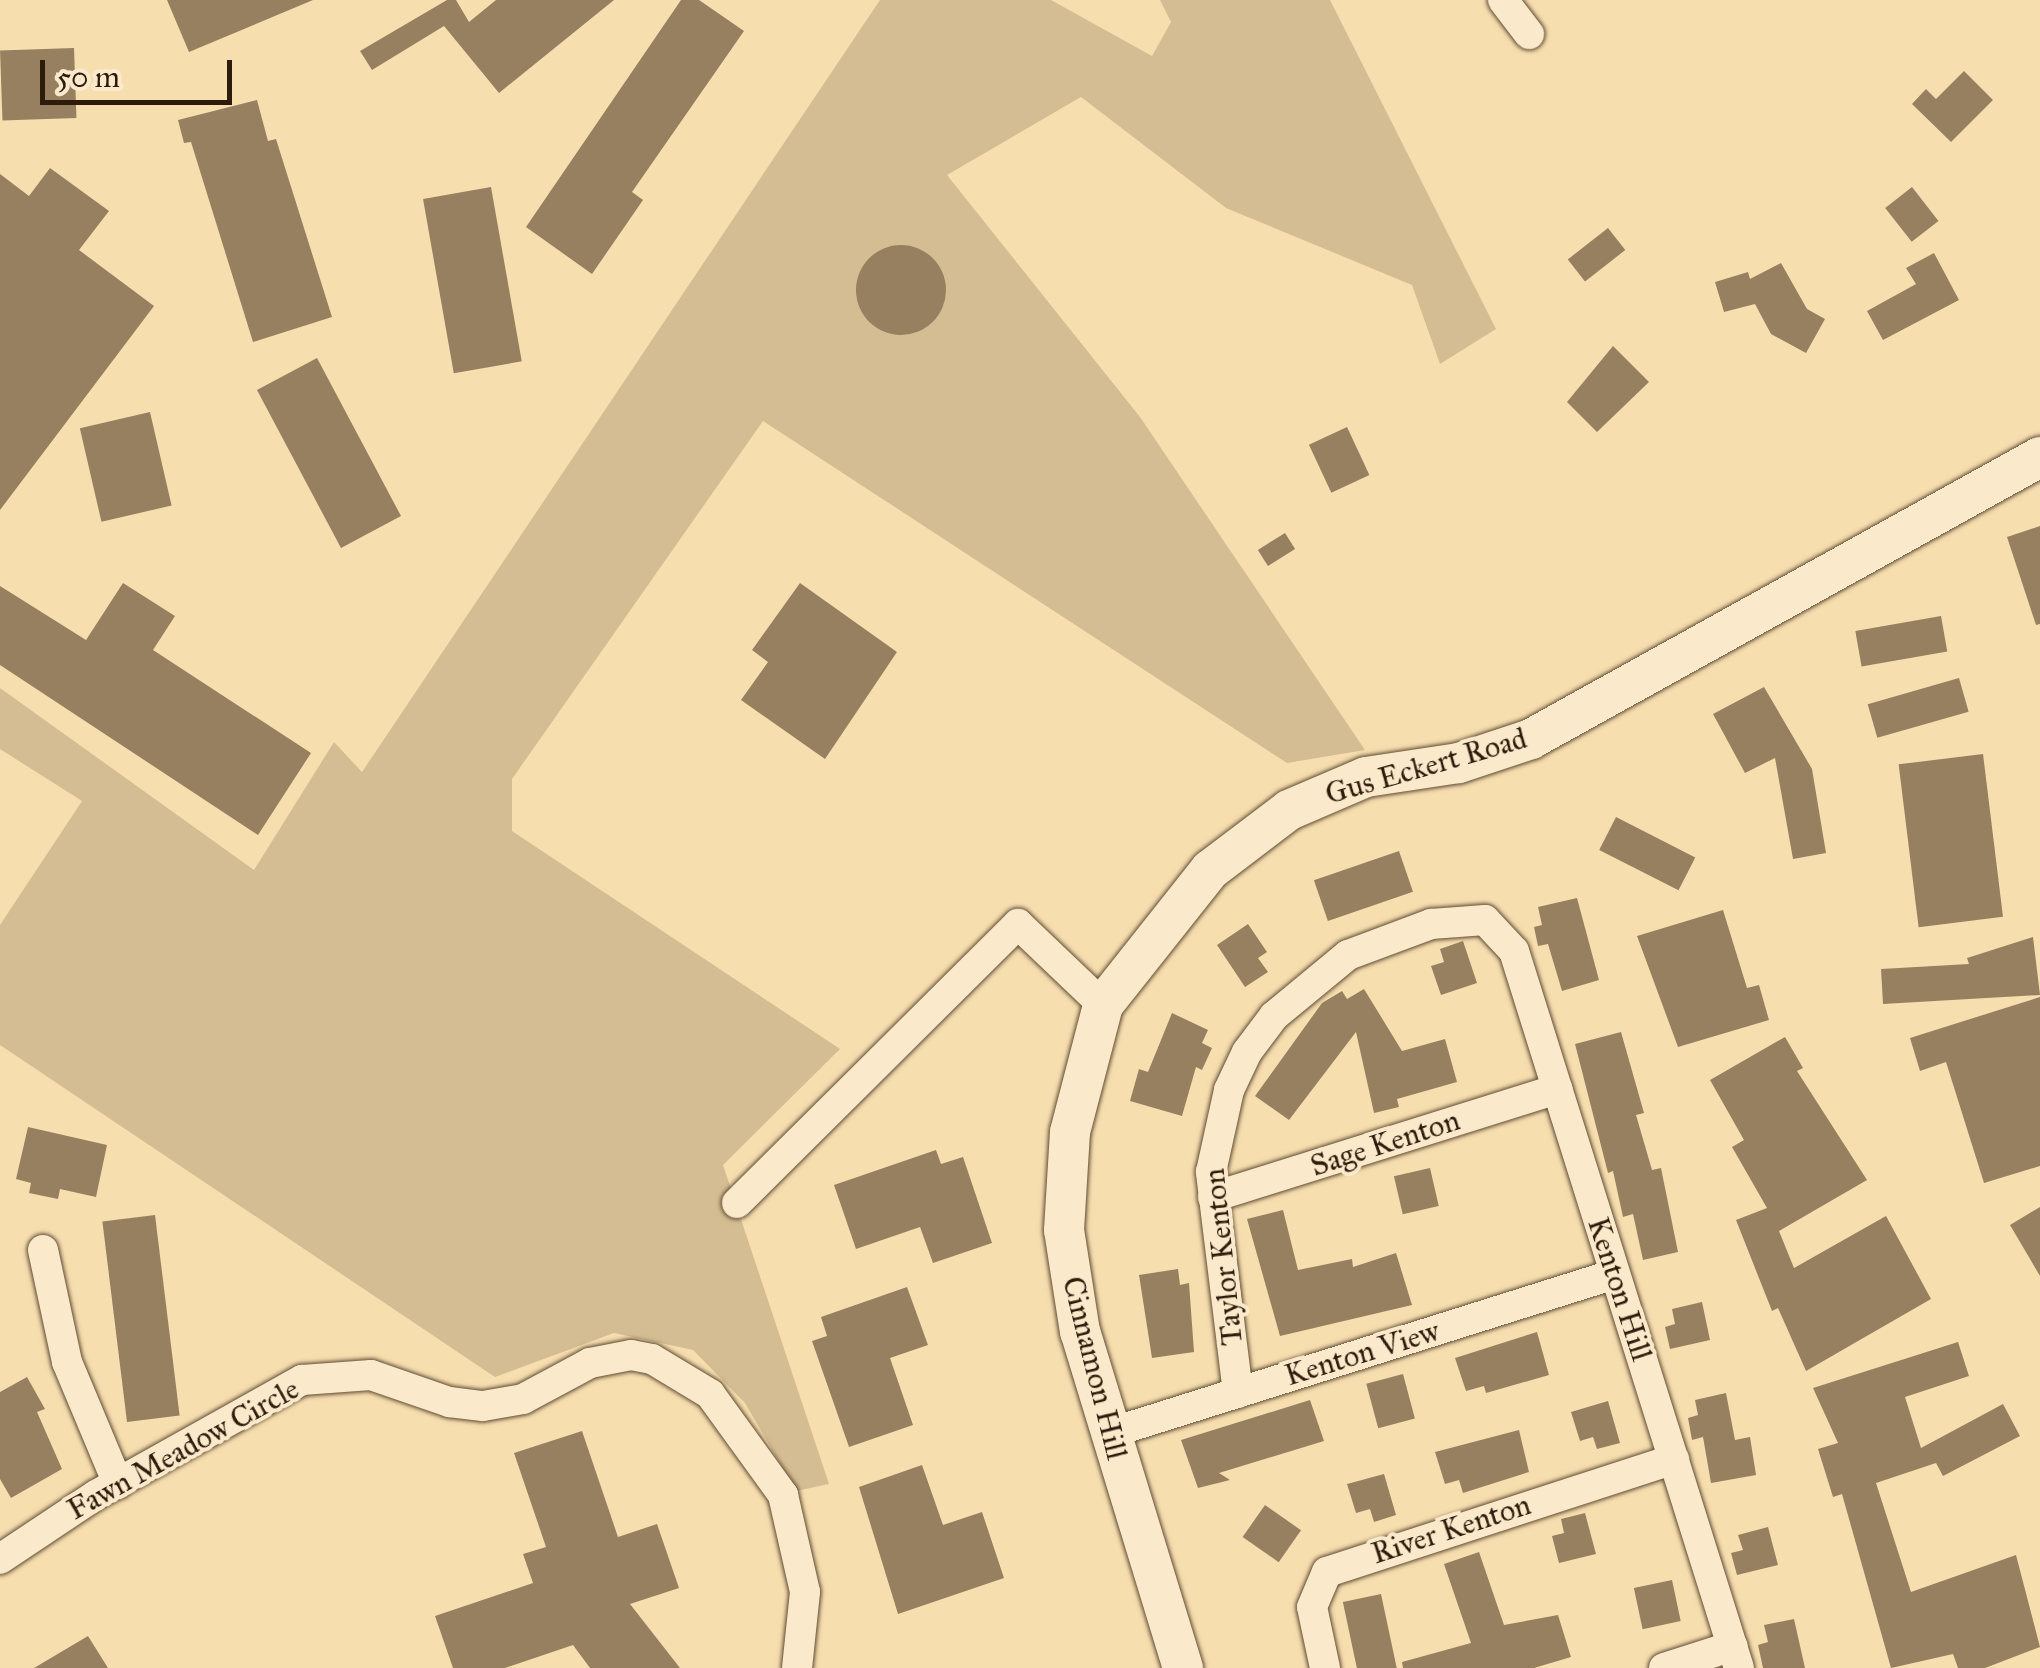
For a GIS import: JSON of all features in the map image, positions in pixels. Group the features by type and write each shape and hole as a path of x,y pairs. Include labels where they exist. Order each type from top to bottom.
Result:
{"street":[{"path":"1503,0 1529,34"},
{"name":"Gus Eckert Road","path":"1103,1004 1210,870 1288,810 1366,777 1459,763 1531,739 2040,457"},
{"name":"Kenton Hill","path":"1486,920 1514,951 1736,1657"},
{"name":"Taylor Kenton","path":"1238,1392 1213,1198 1214,1140 1229,1090 1274,1016 1348,955 1430,924 1486,920"},
{"path":"736,1204 1018,924 1103,1004"},
{"name":"Cinnamon Hill","path":"1103,1004 1070,1132 1064,1216 1077,1318 1182,1668"},
{"name":"Sage Kenton","path":"1213,1198 1557,1089"},
{"path":"42,1250 66,1362 118,1484"},
{"name":"Kenton View","path":"1110,1433 1615,1274"},
{"name":"Fawn Meadow Circle","path":"0,1560 245,1408 323,1374 371,1376 449,1402 483,1406 523,1400 608,1358 652,1359 728,1410 783,1494 805,1592 797,1668"},
{"name":"River Kenton","path":"1326,1668 1312,1607 1328,1572 1674,1459"},
{"path":"1664,1668 1736,1657"}],"shaded area":[{"path":"880,0 1051,0 1152,56 1171,22 1160,0 1330,0 1496,329 1440,364 1412,285 1226,208 1081,97 947,175 1140,417 1365,750 1287,763 763,421 512,779 512,831 840,1049 723,1165 829,1484 796,1491 745,1403 693,1350 614,1333 495,1377 0,1045 0,925 82,801 0,749 0,688 254,870 334,742 362,772"}],"building":[{"path":"167,0 313,0 189,52"},
{"path":"447,0 456,0 469,22 496,0 614,0 499,93 444,26 372,70 360,51"},
{"path":"681,0 699,0 744,31 632,192 643,200 592,274 526,227"},
{"path":"74,48 76,118 2,121 0,51"},
{"path":"1964,71 1993,100 1951,142 1912,104 1926,89 1936,99"},
{"path":"257,100 268,141 276,139 332,317 253,342 191,142 184,143 178,120"},
{"path":"50,168 109,211 79,250 154,306 0,510 0,174 29,196"},
{"path":"491,187 522,361 454,373 423,199"},
{"path":"1912,187 1938,221 1912,242 1885,208"},
{"path":"1608,228 1625,250 1585,281 1568,259"},
{"path":"901,245 918,248 933,258 943,273 943,307 933,322 918,332 901,335 884,332 869,322 859,307 856,290 859,273 869,258 884,248"},
{"path":"1934,253 1959,300 1883,340 1867,311 1916,284 1906,268"},
{"path":"1781,263 1807,309 1825,319 1806,353 1771,334 1755,304 1724,312 1715,282 1748,272 1750,279"},
{"path":"1613,346 1649,382 1597,432 1567,402"},
{"path":"317,358 401,516 341,548 257,390"},
{"path":"150,412 172,506 101,522 80,428"},
{"path":"1347,427 1369,475 1331,493 1309,445"},
{"path":"2040,526 2040,624 2036,625 2007,537"},
{"path":"1285,533 1295,549 1268,566 1258,550"},
{"path":"123,583 175,616 153,650 311,753 258,835 0,665 0,586 86,640"},
{"path":"800,583 897,652 825,759 741,700 768,662 752,650"},
{"path":"1941,616 1947,651 1862,667 1855,631"},
{"path":"1959,678 1969,712 1877,738 1868,704"},
{"path":"1764,687 1812,769 1826,853 1793,859 1775,758 1745,773 1713,714"},
{"path":"1983,754 2003,917 1919,927 1899,764"},
{"path":"1616,817 1695,857 1679,890 1599,850"},
{"path":"1399,851 1413,892 1328,921 1314,880"},
{"path":"1577,898 1599,980 1562,991 1548,944 1538,946 1534,927 1542,925 1538,907"},
{"path":"1723,910 1747,988 1759,985 1769,1020 1678,1047 1637,936"},
{"path":"1248,924 1267,952 1258,958 1268,972 1245,987 1217,945"},
{"path":"2033,937 2040,995 1883,1004 1881,969 1969,964 1967,958"},
{"path":"1463,941 1477,983 1441,995 1431,966 1444,962 1440,949"},
{"path":"1364,989 1402,1051 1445,1039 1457,1082 1397,1099 1399,1107 1374,1113 1356,1032 1289,1120 1255,1096 1322,1003 1342,991 1347,999"},
{"path":"2040,997 2040,1166 1984,1183 1946,1062 1920,1071 1910,1038"},
{"path":"1172,1013 1208,1030 1202,1043 1212,1048 1202,1070 1196,1067 1182,1116 1130,1101 1139,1069 1148,1072"},
{"path":"1621,1032 1644,1113 1636,1115 1652,1170 1661,1168 1678,1252 1643,1260 1633,1214 1623,1217 1613,1171 1608,1173 1575,1044"},
{"path":"1785,1037 1803,1068 1797,1071 1867,1180 1779,1231 1794,1268 1886,1216 1931,1299 1806,1371 1778,1308 1772,1311 1736,1220 1767,1208 1732,1147 1744,1140 1710,1080"},
{"path":"28,1127 107,1145 96,1197 60,1189 58,1199 29,1193 31,1183 16,1179"},
{"path":"936,1150 941,1164 963,1157 992,1243 933,1263 920,1227 856,1249 834,1185"},
{"path":"1430,1168 1439,1206 1403,1214 1394,1176"},
{"path":"2040,1207 2040,1276 2010,1225"},
{"path":"1283,1210 1298,1270 1352,1259 1353,1267 1396,1253 1412,1305 1280,1336 1247,1219"},
{"path":"155,1215 180,1415 127,1422 102,1221"},
{"path":"1178,1269 1180,1285 1189,1283 1194,1352 1152,1358 1139,1275"},
{"path":"907,1287 928,1345 890,1358 913,1425 849,1447 812,1341 827,1336 821,1317"},
{"path":"1702,1302 1710,1340 1670,1349 1665,1327 1675,1324 1672,1309"},
{"path":"1537,1332 1549,1375 1486,1393 1484,1386 1466,1391 1455,1358"},
{"path":"1958,1342 1969,1376 1905,1397 1921,1448 2003,1404 2020,1436 1943,1476 1936,1463 1876,1483 1911,1592 2016,1555 2040,1647 1985,1668 1958,1668 1953,1654 1891,1668 1842,1494 1833,1497 1818,1449 1838,1443 1813,1388"},
{"path":"1403,1374 1415,1418 1378,1428 1366,1384"},
{"path":"27,1377 45,1409 37,1412 62,1469 11,1498 0,1479 0,1392"},
{"path":"1726,1393 1735,1440 1750,1437 1756,1475 1711,1483 1703,1437 1692,1440 1688,1418 1698,1415 1695,1400"},
{"path":"1310,1400 1324,1441 1219,1473 1230,1480 1198,1488 1181,1440"},
{"path":"1608,1401 1620,1443 1597,1449 1593,1437 1580,1441 1571,1412"},
{"path":"1519,1430 1529,1472 1463,1493 1459,1480 1445,1484 1435,1452"},
{"path":"582,1431 618,1537 657,1524 679,1588 630,1604 680,1668 590,1668 573,1645 505,1668 453,1668 435,1616 533,1583 523,1554 546,1547 514,1453"},
{"path":"922,1465 943,1525 982,1512 1004,1578 898,1614 859,1487"},
{"path":"1384,1474 1396,1515 1374,1522 1370,1509 1356,1513 1347,1484"},
{"path":"1265,1505 1301,1530 1279,1562 1243,1537"},
{"path":"1585,1513 1596,1554 1559,1563 1552,1536 1564,1533 1561,1519"},
{"path":"1768,1527 1778,1565 1737,1575 1731,1553 1743,1550 1738,1535"},
{"path":"1479,1552 1504,1625 1558,1615 1571,1657 1534,1668 1403,1668 1402,1662 1471,1643 1444,1564"},
{"path":"1672,1580 1681,1621 1643,1629 1634,1588"},
{"path":"1381,1594 1397,1668 1357,1668 1343,1602"},
{"path":"1794,1619 1805,1668 1763,1668 1758,1645 1768,1642 1764,1625"},
{"path":"88,1636 108,1668 34,1668"}]}
